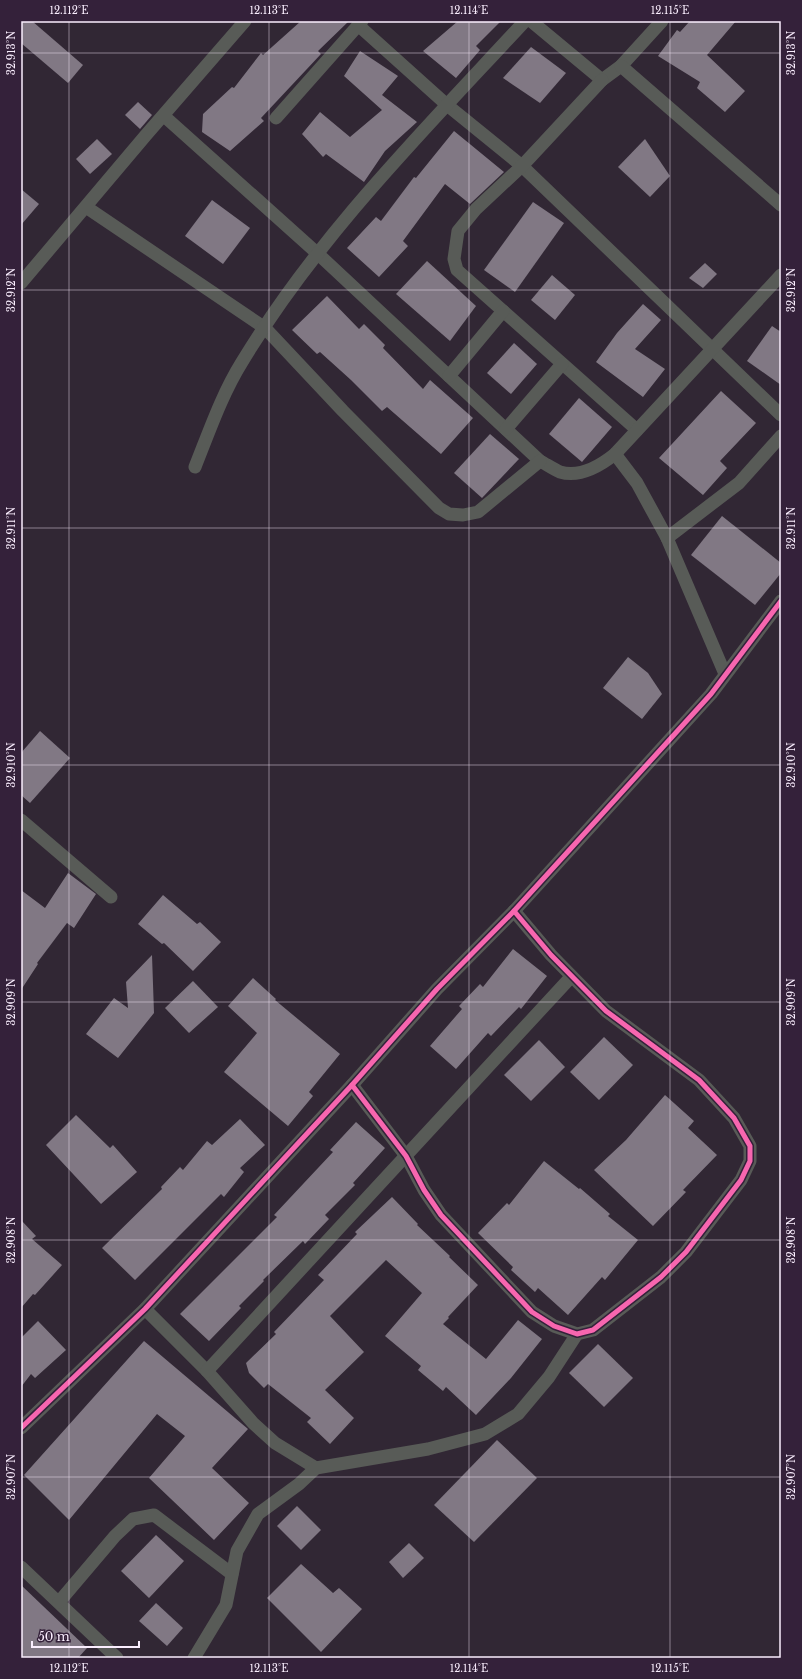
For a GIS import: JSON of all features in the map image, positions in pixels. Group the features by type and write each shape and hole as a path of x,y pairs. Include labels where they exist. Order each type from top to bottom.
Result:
{"street":[{"path":"21,283 245,21"},
{"path":"195,466 223,399 238,368 290,288 318,253 447,105 525,21"},
{"path":"531,21 602,80"},
{"path":"637,430 457,270 454,258 458,231 476,209 522,166 602,80 620,66 662,21"},
{"path":"276,118 360,23 447,105 522,166 781,415"},
{"path":"620,66 781,205"},
{"path":"164,116 318,253 540,461 560,472 581,472 598,467 615,454 781,275"},
{"path":"86,206 265,328 439,508 449,514 463,515 478,512 540,461"},
{"path":"449,376 502,311"},
{"path":"506,429 562,364"},
{"path":"667,538 739,483 781,436"},
{"path":"615,454 637,483 667,538 711,645 725,674"},
{"path":"21,1428 145,1309 352,1086 437,989 514,911 704,703 781,601"},
{"path":"21,820 111,896"},
{"path":"352,1086 406,1156 424,1190 441,1215 532,1312 554,1326 577,1334 594,1330 661,1277 686,1252 741,1180 750,1162 750,1146 734,1118 699,1080 606,1011 571,977 514,911"},
{"path":"207,1371 571,977"},
{"path":"145,1309 207,1371 253,1423 275,1443 316,1468"},
{"path":"194,1658 226,1605 237,1551 258,1514 299,1484 316,1468 428,1449 485,1434 518,1414 549,1377 577,1334"},
{"path":"59,1602 115,1536 133,1519 154,1516 232,1574"},
{"path":"21,1567 118,1658"}],"building":[{"path":"21,21 32,21 83,65 68,83 21,43"},
{"path":"301,21 349,21 318,51 321,54 261,118 264,121 230,151 202,132 203,114 232,87 234,88 261,53 263,55"},
{"path":"458,21 501,21 476,46 480,50 456,78 423,51"},
{"path":"690,21 736,21 707,55 745,91 725,112 697,88 700,82 658,56 677,30 680,32"},
{"path":"531,47 566,73 540,103 503,78"},
{"path":"360,51 398,76 382,95 417,122 385,151 364,182 326,154 323,157 302,134 320,112 350,137 382,110 344,76"},
{"path":"138,102 152,115 140,129 125,115"},
{"path":"454,131 504,172 470,204 445,184 403,241 408,246 379,277 347,248 376,217 381,221 414,177 416,178"},
{"path":"97,139 112,154 90,174 76,159"},
{"path":"645,139 670,176 650,197 618,167"},
{"path":"21,189 39,204 21,225"},
{"path":"212,200 250,228 223,264 185,236"},
{"path":"533,202 564,223 515,292 484,270"},
{"path":"427,261 476,306 450,341 396,294"},
{"path":"705,263 717,274 703,288 689,278"},
{"path":"552,275 575,295 555,320 531,300"},
{"path":"327,296 359,329 364,324 385,345 383,348 423,389 430,380 473,418 441,454 387,407 382,411 320,352 317,354 292,330"},
{"path":"643,304 661,320 635,349 665,369 643,397 596,362 617,333"},
{"path":"772,326 781,332 781,385 747,361"},
{"path":"514,343 537,364 511,394 487,373"},
{"path":"721,391 756,423 720,461 727,468 703,495 659,458"},
{"path":"579,398 612,427 582,462 549,434"},
{"path":"490,434 519,459 482,498 454,473"},
{"path":"722,516 781,563 781,573 755,605 691,555"},
{"path":"628,657 648,673 662,694 642,719 603,688"},
{"path":"40,731 70,758 30,803 21,795 21,753"},
{"path":"68,873 96,894 74,928 67,923 37,963 38,964 21,990 21,890 45,908"},
{"path":"163,895 197,924 200,922 221,942 193,971 164,943 162,944 138,924"},
{"path":"513,949 547,976 521,1009 519,1007 491,1036 488,1033 456,1069 430,1046 462,1009 459,1006 480,984 483,987"},
{"path":"152,955 154,1013 118,1058 86,1034 114,998 128,1008 126,982"},
{"path":"253,978 276,999 275,1000 340,1054 309,1092 313,1096 288,1126 224,1072 257,1033 228,1006"},
{"path":"193,981 218,1007 189,1033 165,1008"},
{"path":"604,1037 633,1065 599,1100 570,1072"},
{"path":"539,1040 565,1067 531,1101 504,1075"},
{"path":"665,1095 694,1121 688,1128 717,1155 683,1190 686,1192 653,1226 594,1170 626,1140"},
{"path":"76,1115 110,1148 113,1145 137,1172 101,1204 46,1145"},
{"path":"240,1119 265,1145 240,1168 244,1172 224,1197 221,1194 135,1280 102,1248 162,1189 161,1187 180,1167 183,1170 207,1141 212,1145"},
{"path":"356,1122 385,1148 353,1183 355,1185 325,1215 329,1219 305,1244 303,1241 263,1280 264,1281 239,1306 241,1308 209,1341 180,1314 277,1217 274,1215 333,1152 330,1150"},
{"path":"544,1161 579,1189 580,1188 610,1214 608,1216 638,1240 605,1280 602,1277 568,1315 538,1288 535,1292 511,1270 513,1267 478,1233 507,1203 509,1205"},
{"path":"392,1197 418,1224 417,1225 478,1285 443,1324 486,1359 518,1320 542,1339 511,1378 476,1415 446,1387 443,1391 418,1370 421,1366 385,1336 422,1293 386,1260 330,1316 364,1352 325,1390 354,1418 330,1444 307,1422 311,1418 268,1384 264,1388 249,1373 246,1363 276,1334 274,1332 324,1280 318,1275 357,1234 355,1232"},
{"path":"21,1220 36,1236 32,1239 62,1265 21,1308"},
{"path":"38,1321 66,1350 35,1378 31,1374 21,1387 21,1338"},
{"path":"144,1341 248,1429 212,1468 249,1503 214,1540 149,1478 185,1436 157,1414 69,1520 24,1475"},
{"path":"598,1344 633,1378 604,1407 569,1373"},
{"path":"497,1440 537,1478 474,1542 434,1505"},
{"path":"297,1506 321,1530 301,1550 277,1526"},
{"path":"156,1535 184,1561 149,1598 121,1571"},
{"path":"409,1543 424,1558 403,1578 389,1562"},
{"path":"301,1564 333,1593 339,1588 362,1609 321,1652 267,1598"},
{"path":"21,1585 87,1648 78,1658 21,1658"},
{"path":"156,1603 183,1628 167,1646 139,1621"}],"cycle path":[{"path":"21,1428 145,1309 352,1085 437,989 514,911 711,694 781,601"},
{"path":"352,1085 406,1156 424,1190 441,1215 532,1312 554,1326 577,1334 593,1330 661,1277 686,1252 741,1180 750,1161 750,1146 734,1118 699,1080 606,1011 551,955 514,911"}]}
